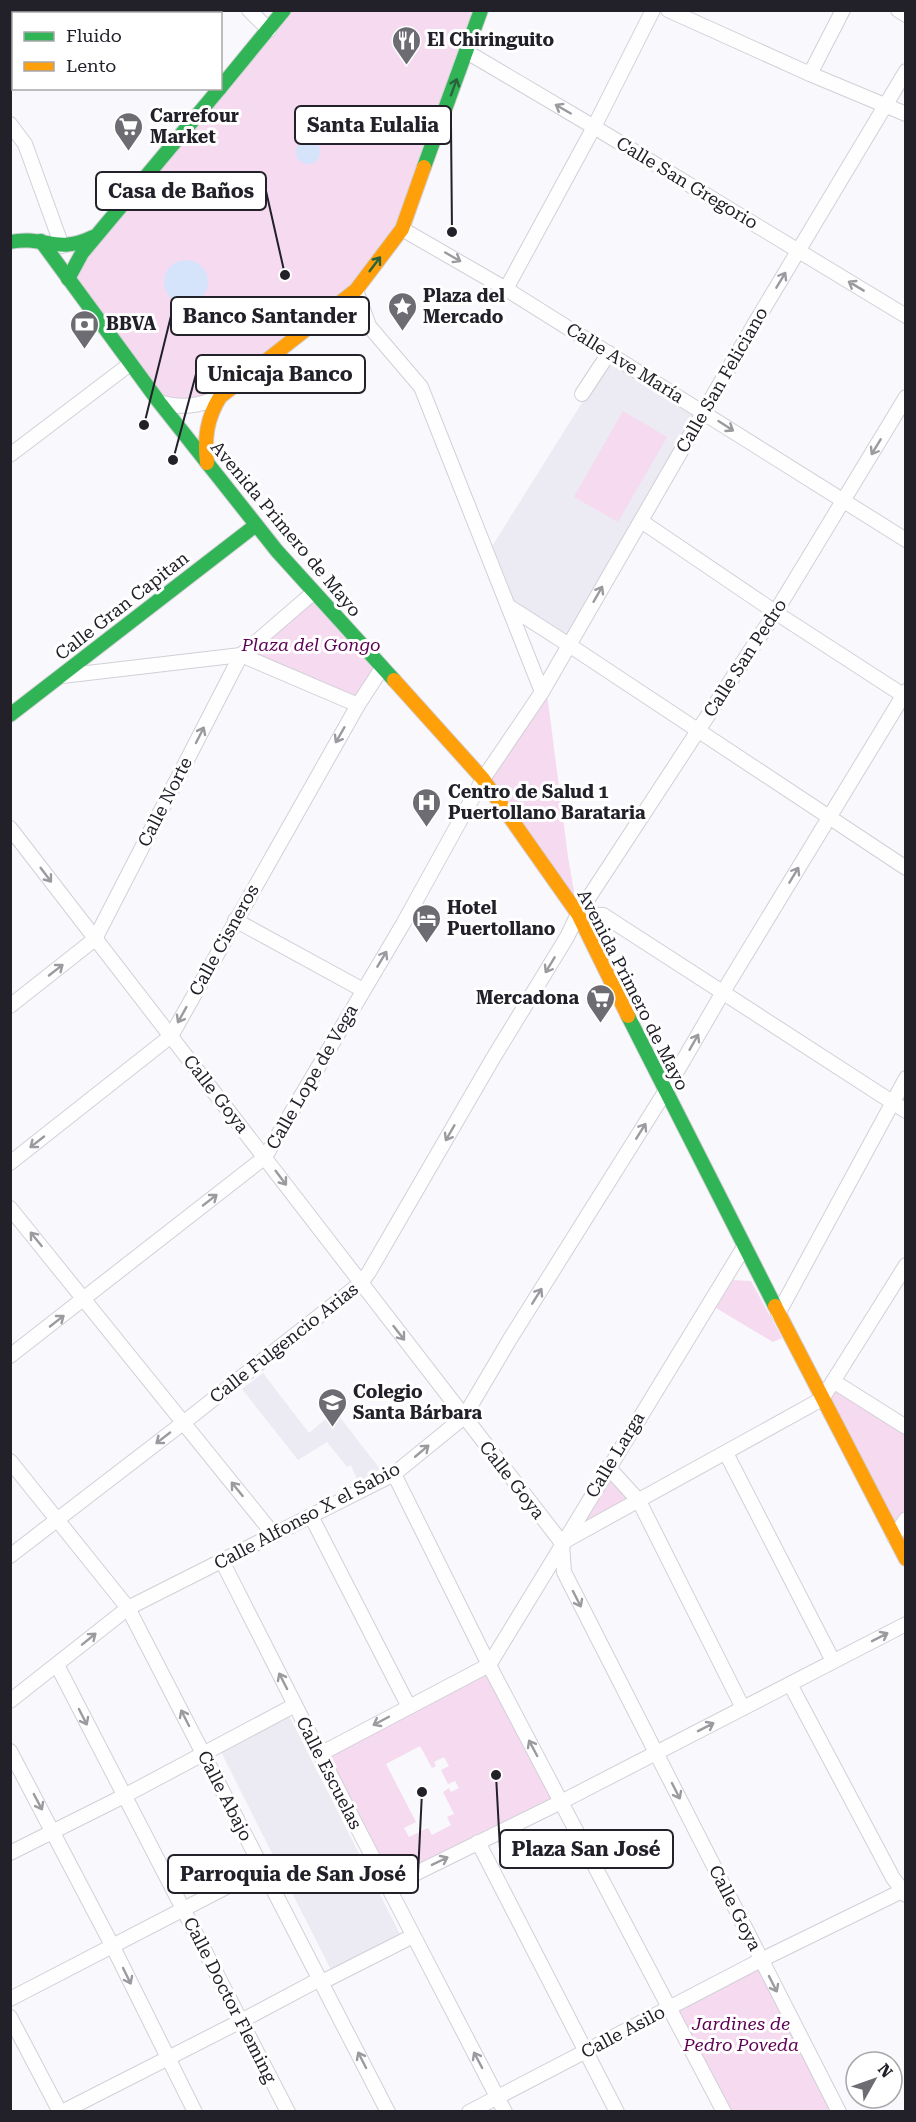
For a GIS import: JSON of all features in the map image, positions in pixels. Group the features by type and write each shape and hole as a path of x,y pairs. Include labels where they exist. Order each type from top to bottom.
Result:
{"street":[{"path":"249,10 269,30"},
{"path":"222,86 285,10"},
{"path":"159,402 172,406 190,407 220,397 356,290 402,229 481,10"},
{"path":"506,289 594,127 653,10"},
{"path":"668,10 810,75 906,114"},
{"path":"810,75 843,10"},
{"path":"898,10 906,15"},
{"name":"Calle San Gregorio","path":"467,52 906,316"},
{"name":"Calle San Feliciano","path":"542,692 798,251 906,71"},
{"path":"68,279 75,263 218,90"},
{"path":"10,124 25,144 62,246"},
{"name":"Calle Ave María","path":"402,229 506,289 906,540"},
{"path":"10,242 27,239 72,246 98,235"},
{"name":"Avenida Primero de Mayo","path":"41,241 130,364 256,525 483,779 578,914 664,1092 906,1559"},
{"path":"356,290 369,326 421,387 542,692"},
{"path":"582,394 609,353"},
{"path":"10,455 130,364"},
{"path":"208,465 204,446 205,429 220,397"},
{"name":"Calle San Pedro","path":"578,914 775,613 906,397"},
{"path":"640,521 775,613 905,695"},
{"name":"Calle Gran Capitan","path":"10,715 256,525"},
{"name":"Calle Norte","path":"10,1006 95,939 241,655 314,592"},
{"path":"508,606 906,868"},
{"path":"62,676 241,655 358,705"},
{"name":"Calle Cisneros","path":"10,1162 171,1036 358,705 382,668"},
{"name":"Calle Lope de Vega","path":"10,1356 265,1157 403,924 483,779 542,692"},
{"name":"Calle Alfonso X el Sabio","path":"10,1701 128,1608 394,1474 464,1417 905,695"},
{"name":"Calle Goya","path":"10,828 562,1543 564,1572 839,2112"},
{"path":"578,914 603,915 906,1111"},
{"name":"Calle Fulgencio Arias","path":"10,1556 361,1283 567,937 578,914"},
{"path":"235,920 363,990"},
{"path":"778,1314 906,1078"},
{"path":"10,1208 273,1535"},
{"name":"Calle Larga","path":"489,1665 744,1246"},
{"path":"562,1543 822,1400 906,1265"},
{"path":"836,1377 906,1427"},
{"path":"726,1454 833,1661"},
{"name":"Calle Abajo","path":"10,1461 128,1608 388,2112"},
{"path":"608,1467 639,1501 743,1708"},
{"path":"394,1474 489,1665 724,2112"},
{"path":"311,1516 409,1707"},
{"path":"894,1537 906,1519"},
{"name":"Calle Escuelas","path":"222,1561 387,1887 505,2112"},
{"path":"387,1887 561,1802 906,1624"},
{"name":"Calle Doctor Fleming","path":"57,1665 288,2112"},
{"path":"320,1754 489,1665"},
{"path":"790,1684 888,1867 905,1891"},
{"path":"10,1853 124,1796 295,1705"},
{"path":"10,1751 113,1947 195,2112"},
{"path":"478,1842 617,2112"},
{"path":"10,1999 263,1868"},
{"name":"Calle Asilo","path":"469,2112 761,1960 905,1891"},
{"path":"10,2016 61,2112 413,1936"}],"shaded area":[{"path":"610,358 697,413 568,638 511,601 491,548"},
{"name":"Colegio Santa Bárbara","path":"263,1373 309,1433 335,1411 380,1469 358,1482 351,1465 347,1467 327,1442 298,1460 242,1389"},
{"path":"287,1712 401,1936 332,1972 219,1748"}],"green space":[{"path":"284,11 481,11 414,194 356,290 220,397 172,406 69,278"},
{"path":"623,411 667,437 618,522 574,497"},
{"name":"Plaza del Gongo","path":"314,592 382,668 358,705 241,655"},
{"path":"546,686 568,857 578,914 483,779"},
{"path":"733,1280 751,1281 782,1338 773,1342 716,1308"},
{"path":"833,1381 905,1427 905,1519 894,1537 822,1399"},
{"path":"608,1467 639,1501 562,1543"},
{"path":"489,1665 561,1802 388,1887 320,1754","holes":["420,1746 432,1768 436,1766 434,1762 444,1757 449,1766 441,1770 448,1784 455,1781 459,1788 451,1792 449,1788 443,1792 454,1814 447,1817 451,1825 432,1835 428,1828 409,1837 404,1828 416,1822 386,1764"]},
{"name":"Jardines de Pedro Poveda","path":"762,1962 839,2111 724,2111 669,2008"}],"water":[{"path":"308,140 317,143 320,152 317,161 308,164 299,161 296,152 299,143"},
{"path":"186,260 195,261 202,266 207,273 207,291 202,298 195,303 186,304 177,303 170,298 165,291 164,282 165,273 170,266 177,261"}],"traffic: fast":[{"path":"222,86 284,10"},
{"path":"424,167 481,10"},
{"path":"68,279 82,253 218,90"},
{"path":"10,242 32,241 59,245 80,242 93,237"},
{"path":"41,241 159,402 277,551 394,680"},
{"path":"10,715 256,525"},
{"path":"628,1016 775,1306"}],"traffic: slow":[{"path":"207,463 208,428 220,397 356,290 402,229 424,167"},
{"path":"394,680 483,779 578,914 628,1016"},
{"path":"775,1306 906,1559"}],"place":[{"name":"El Chiringuito","path":"406,66"},
{"name":"Carrefour Market","path":"129,152"},
{"name":"Santa Eulalia","path":"452,232"},
{"name":"Casa de Baños","path":"285,275"},
{"name":"Plaza del Mercado","path":"402,332"},
{"name":"BBVA","path":"85,350"},
{"name":"Banco Santander","path":"144,425"},
{"name":"Unicaja Banco","path":"173,460"},
{"name":"Centro de Salud 1 Puertollano Barataria","path":"427,828"},
{"name":"Hotel Puertollano","path":"426,944"},
{"name":"Mercadona","path":"600,1024"},
{"name":"Colegio Santa Bárbara","path":"332,1428"},
{"name":"Plaza San José","path":"496,1775"},
{"name":"Parroquia de San José","path":"422,1792"}]}
